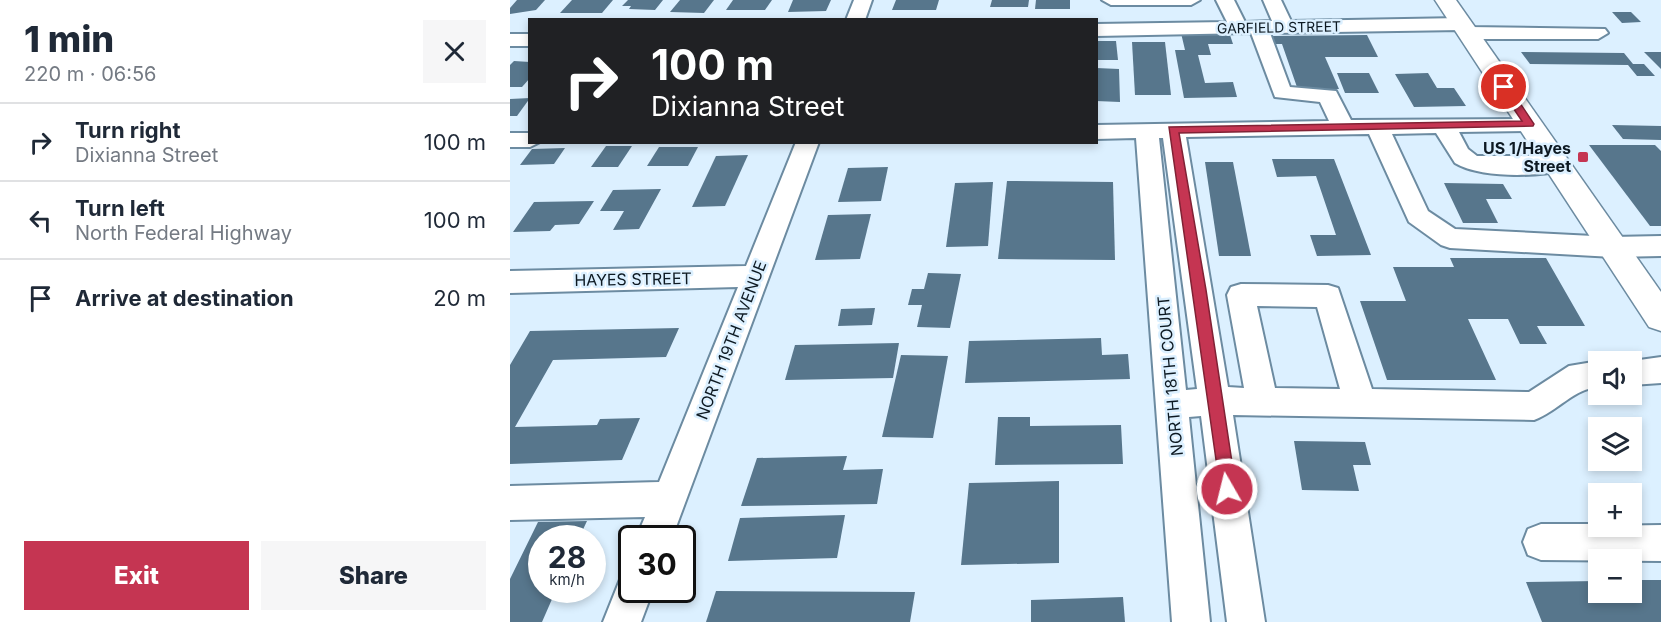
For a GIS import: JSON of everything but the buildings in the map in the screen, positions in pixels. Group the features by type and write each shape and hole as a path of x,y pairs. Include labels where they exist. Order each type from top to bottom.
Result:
{"main road":[{"path":"1445,0 1661,318"}],"street":[{"path":"856,18 863,0"},
{"path":"1111,0 1191,0"},
{"path":"1225,0 1248,28 1282,93 1328,96 1343,127"},
{"path":"1272,0 1284,27"},
{"name":"GARFIELD STREET","path":"1098,30 1284,27 1465,28 1599,33"},
{"path":"510,40 528,40"},
{"path":"1098,132 1529,124"},
{"path":"1444,125 1461,157 1468,162 1501,165 1556,164"},
{"path":"1377,126 1418,216 1432,228 1450,238 1613,247 1661,246"},
{"path":"1160,130 1215,401 1246,622"},
{"name":"NORTH 18TH COURT","path":"1160,130 1172,405 1191,622"},
{"path":"510,140 528,140"},
{"name":"NORTH 19TH AVENUE","path":"659,525 807,144"},
{"name":"HAYES STREET","path":"510,282 756,276"},
{"path":"1262,401 1241,295 1328,296 1360,403"},
{"path":"1642,371 1661,370"},
{"path":"1172,405 1215,401 1262,401 1534,406 1580,375 1588,375"},
{"path":"510,503 669,499"},
{"path":"1541,542 1661,543"},
{"path":"622,622 629,603"}],"place":[{"name":"US 1/Hayes Street","path":"1583,157"}],"route":[{"path":"1227,489 1199,290 1173,130 1529,124 1504,87"}]}
